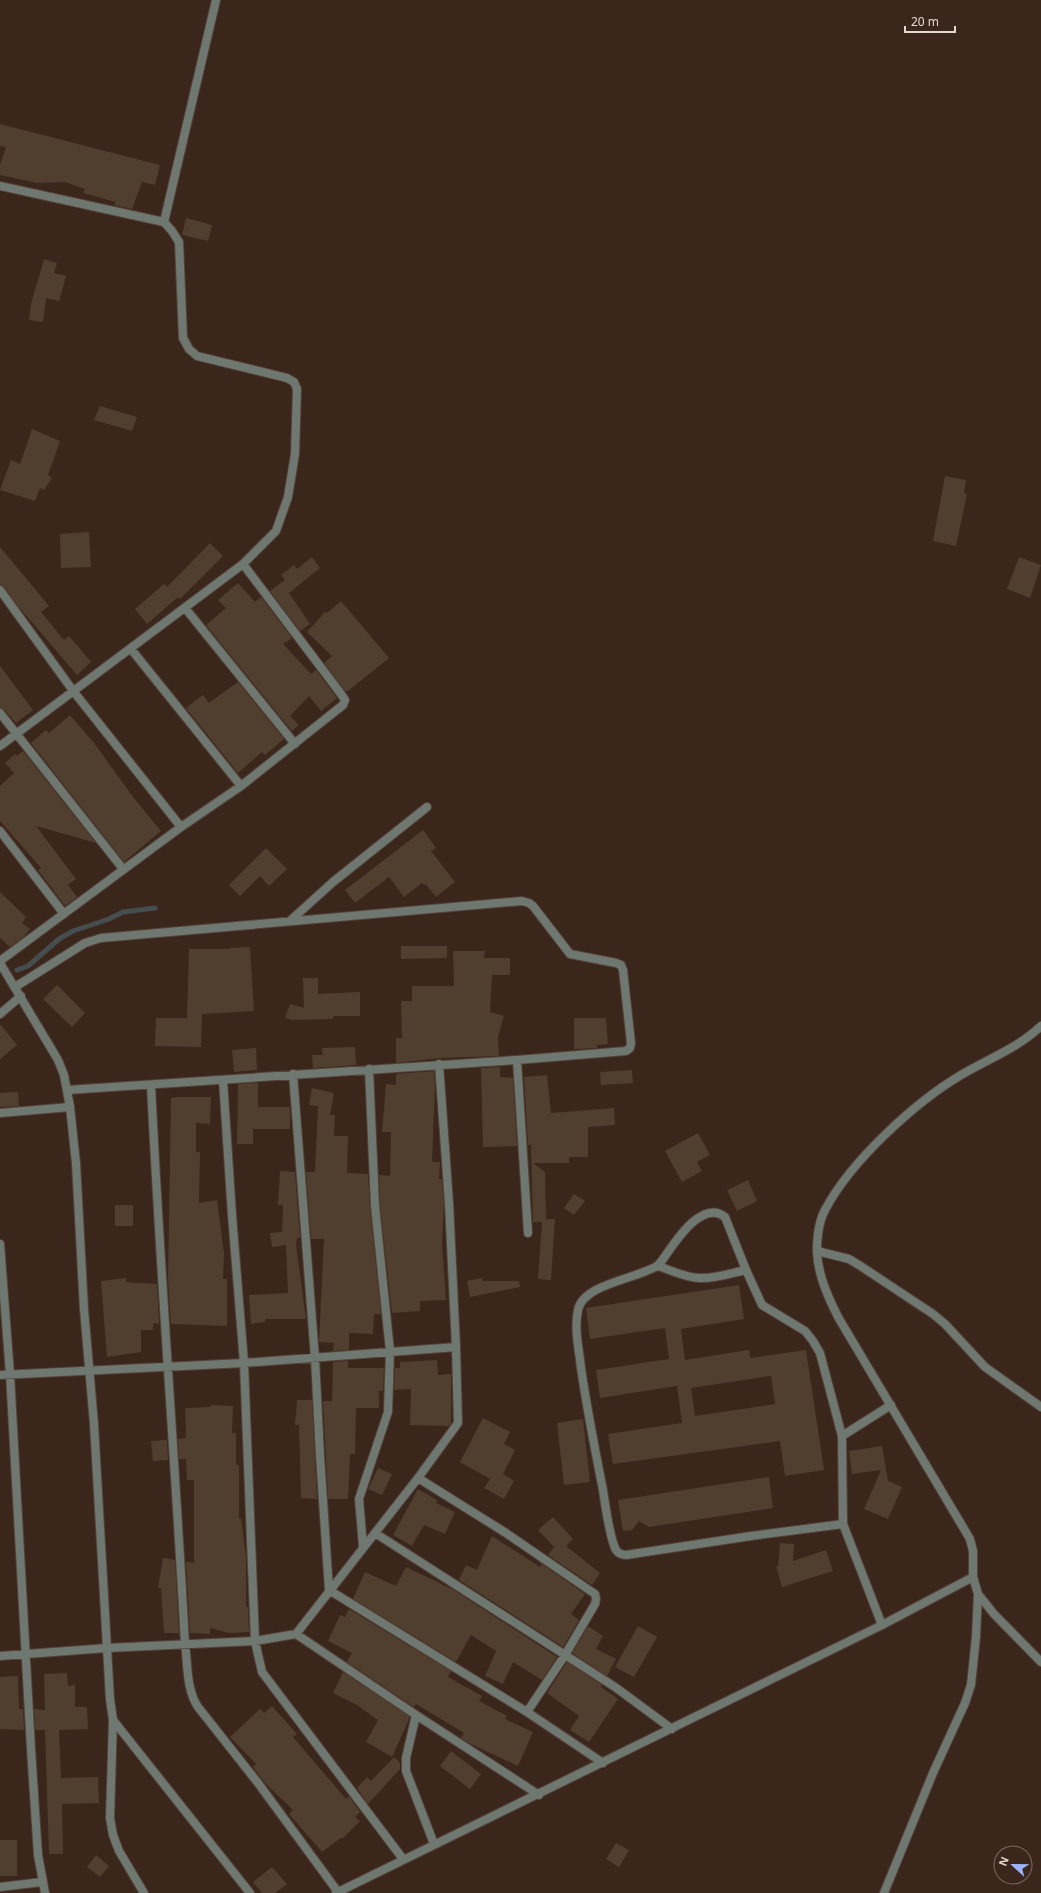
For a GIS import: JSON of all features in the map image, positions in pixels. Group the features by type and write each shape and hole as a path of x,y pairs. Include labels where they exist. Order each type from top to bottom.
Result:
{"street":[{"path":"164,222 216,0"},
{"path":"0,186 164,222 172,230 179,242 183,338 189,349 198,356 287,378 294,382 297,390 295,454 286,502 276,531 243,564 0,746"},
{"path":"144,1893 119,1851 113,1835 110,1818 113,1720 110,1710 94,1424 88,1370 76,1163 70,1107 64,1075 58,1060 0,962 123,869 241,786 343,705 345,700 243,564"},
{"path":"0,590 74,692 181,827"},
{"path":"0,606 7,600"},
{"path":"185,608 295,744"},
{"path":"131,649 241,786"},
{"path":"0,714 123,869"},
{"path":"291,920 333,882 427,807"},
{"path":"0,831 64,914"},
{"path":"15,987 86,943 101,938 125,937 291,920 522,901 529,902 533,906 570,954 621,965 627,1000 630,1048 626,1051 517,1060 67,1090"},
{"path":"0,1014 21,996"},
{"path":"884,1893 933,1773 965,1703 971,1684 978,1594 973,1577 973,1551 970,1539 835,1311 826,1293 817,1251 819,1232 824,1211 843,1183 868,1153 901,1119 962,1074 1022,1042 1041,1026"},
{"path":"517,1060 528,1233"},
{"path":"0,1656 107,1648 255,1641 296,1634 363,1546 418,1478 458,1423 449,1203 440,1064"},
{"path":"363,1546 359,1500 388,1412 390,1351 375,1206 369,1069"},
{"path":"294,1074 315,1358 329,1590"},
{"path":"223,1080 244,1363 255,1641 262,1672 404,1859"},
{"path":"151,1085 185,1644 192,1698 337,1893 882,1625 973,1577"},
{"path":"0,1113 70,1107"},
{"path":"843,1524 626,1555 621,1554 616,1549 610,1527 587,1408 577,1334 578,1310 584,1297 595,1290 658,1266 680,1235 699,1217 711,1212 720,1213 725,1217 762,1305 805,1331 820,1353 842,1436 843,1524 882,1625"},
{"path":"0,1244 10,1374 27,1655 32,1772 38,1855 44,1893"},
{"path":"817,1251 845,1258 859,1265 933,1314 945,1324 985,1367 1041,1407"},
{"path":"658,1266 686,1276 699,1278 711,1278 746,1270"},
{"path":"0,1375 244,1363 456,1347"},
{"path":"842,1436 891,1405"},
{"path":"418,1478 506,1533 594,1594 596,1599 595,1604 565,1655 527,1712"},
{"path":"374,1533 615,1687 672,1729"},
{"path":"329,1590 527,1712 603,1763"},
{"path":"978,1594 994,1614 1041,1662"},
{"path":"296,1634 416,1715 539,1795"},
{"path":"416,1715 406,1758 406,1771 434,1844"},
{"path":"113,1720 250,1893"},
{"path":"0,1887 42,1882"}],"building":[{"path":"0,124 160,165 155,185 142,182 132,209 114,205 116,202 83,193 85,189 65,182 37,183 0,175 0,165 6,147 0,146"},
{"path":"186,218 212,225 208,241 182,235"},
{"path":"44,259 57,263 54,273 66,276 59,301 46,298 43,322 29,320 31,304"},
{"path":"100,406 137,417 132,431 94,420"},
{"path":"32,429 60,441 48,475 52,478 44,490 40,488 35,501 0,490 11,460 20,464"},
{"path":"945,476 966,480 964,493 967,494 956,546 933,541"},
{"path":"89,532 91,567 61,568 60,534"},
{"path":"210,543 223,556 180,599 178,597 147,624 135,609 164,584 167,587"},
{"path":"0,547 49,606 41,612 64,640 69,636 91,662 77,675 0,584"},
{"path":"312,557 320,568 289,593 310,624 300,631 270,591 285,580 281,575 294,565 297,569"},
{"path":"1019,557 1041,565 1030,598 1007,589"},
{"path":"238,583 255,602 261,597 292,638 283,644 311,674 316,670 337,698 321,711 309,696 290,716 299,725 292,731 206,625 226,608 218,600"},
{"path":"341,601 389,658 348,691 345,691 324,663 332,656 307,632 325,612 327,613"},
{"path":"0,666 33,710 16,723 4,710 0,708"},
{"path":"238,682 284,739 265,755 262,752 238,773 186,708 203,695 209,703"},
{"path":"70,715 94,743 133,797 161,831 124,862 31,743 46,730 49,733"},
{"path":"23,751 96,843 36,826 76,879 68,885 77,897 65,906 38,870 41,868 0,821 0,786 14,773 5,763 15,754 17,756"},
{"path":"423,830 436,848 431,851 455,882 436,897 426,884 424,885 422,883 404,897 389,877 355,903 345,890"},
{"path":"266,848 287,869 269,886 260,876 240,896 229,885"},
{"path":"0,892 26,917 22,923 30,929 25,936 10,947 0,938"},
{"path":"401,946 447,946 447,958 401,959"},
{"path":"250,947 254,1011 202,1014 201,1047 155,1046 156,1018 187,1018 189,949 230,949"},
{"path":"453,951 485,951 484,958 510,958 510,975 492,975 490,1012 504,1016 498,1037 499,1056 439,1058 396,1063 396,1038 402,1038 401,1001 412,1001 412,986 454,986"},
{"path":"303,978 318,978 318,994 360,992 360,1016 333,1016 333,1019 293,1020 285,1018 290,1004 304,1008"},
{"path":"57,985 85,1013 72,1027 43,999"},
{"path":"574,1018 606,1018 608,1044 597,1045 597,1048 574,1049"},
{"path":"0,1024 17,1045 0,1059"},
{"path":"355,1047 356,1065 313,1068 312,1055 323,1055 322,1048"},
{"path":"256,1048 257,1070 234,1072 232,1050"},
{"path":"500,1067 500,1077 513,1078 517,1146 483,1147 481,1068"},
{"path":"632,1070 633,1083 601,1085 600,1072"},
{"path":"434,1071 435,1085 432,1162 440,1162 439,1179 442,1179 444,1203 442,1243 446,1300 420,1301 420,1311 392,1313 380,1206 379,1175 390,1176 391,1132 382,1132 386,1084 396,1085 396,1074"},
{"path":"547,1075 551,1113 614,1108 615,1125 588,1127 588,1157 569,1157 569,1163 533,1163 545,1172 546,1219 555,1219 551,1280 538,1279 542,1222 533,1222 531,1145 528,1145 524,1077"},
{"path":"258,1083 258,1107 290,1107 290,1129 253,1129 253,1144 237,1144 238,1084"},
{"path":"312,1088 334,1093 330,1115 335,1115 334,1136 348,1136 347,1173 368,1174 381,1314 374,1314 373,1334 349,1333 349,1350 333,1351 334,1343 319,1342 324,1239 311,1239 306,1172 315,1172 318,1106 309,1105"},
{"path":"18,1092 19,1106 0,1107 0,1093"},
{"path":"211,1097 210,1124 196,1123 196,1152 200,1152 199,1203 217,1200 224,1253 223,1279 227,1279 227,1326 171,1324 168,1279 171,1098"},
{"path":"698,1133 710,1155 697,1162 702,1171 682,1182 665,1151"},
{"path":"280,1171 295,1172 300,1238 297,1238 296,1244 306,1319 265,1319 265,1322 251,1324 249,1295 288,1293 286,1245 272,1247 270,1233 282,1232 283,1205 278,1205"},
{"path":"748,1180 757,1201 737,1211 727,1190"},
{"path":"574,1194 585,1201 574,1215 564,1208"},
{"path":"115,1205 133,1205 133,1226 115,1226"},
{"path":"126,1278 126,1282 157,1284 159,1324 153,1323 153,1330 141,1330 141,1352 107,1357 101,1281"},
{"path":"482,1278 483,1281 519,1281 520,1287 470,1297 467,1281"},
{"path":"739,1285 744,1319 681,1329 685,1360 749,1350 750,1358 806,1350 824,1470 785,1476 780,1441 613,1464 608,1434 682,1423 677,1386 600,1398 596,1370 669,1359 665,1328 590,1339 586,1308","holes":["771,1376 775,1404 695,1416 691,1388"]},
{"path":"437,1360 438,1375 451,1374 451,1423 449,1426 410,1425 411,1389 394,1390 395,1368 400,1368 400,1362"},
{"path":"348,1361 348,1368 384,1368 383,1391 379,1391 379,1408 356,1408 355,1454 350,1454 348,1499 328,1499 323,1401 332,1401 333,1362"},
{"path":"297,1400 312,1400 317,1499 301,1498 299,1425 295,1425"},
{"path":"211,1405 233,1406 232,1433 236,1433 236,1465 239,1465 239,1518 241,1518 246,1558 246,1607 248,1607 249,1632 229,1633 210,1628 210,1634 190,1633 186,1562 194,1563 194,1480 187,1480 186,1459 179,1459 178,1439 186,1438 185,1408 210,1407"},
{"path":"483,1418 510,1432 504,1444 515,1450 503,1474 514,1481 504,1499 484,1488 490,1479 460,1462"},
{"path":"583,1419 590,1482 564,1485 557,1423"},
{"path":"167,1440 168,1460 153,1461 151,1441"},
{"path":"882,1446 888,1481 902,1487 888,1519 864,1509 881,1470 852,1474 849,1451"},
{"path":"378,1468 392,1474 382,1495 368,1489"},
{"path":"769,1477 773,1508 649,1527 639,1521 632,1530 623,1531 618,1500"},
{"path":"418,1489 437,1500 436,1503 455,1512 445,1534 424,1525 412,1546 393,1535"},
{"path":"553,1517 573,1539 566,1546 600,1573 592,1585 548,1555 554,1547 538,1530"},
{"path":"492,1536 540,1567 542,1564 585,1594 571,1614 579,1620 563,1647 459,1580 466,1565 477,1570"},
{"path":"780,1543 794,1544 793,1561 826,1550 833,1571 782,1587 776,1566 778,1566"},
{"path":"163,1558 175,1560 179,1633 164,1633 161,1588 158,1588"},
{"path":"406,1567 454,1590 557,1657 542,1680 513,1662 503,1684 485,1676 496,1651 471,1635 456,1662 353,1599 365,1572 396,1586"},
{"path":"349,1609 451,1671 448,1677 482,1696 479,1701 507,1716 505,1719 533,1732 518,1766 461,1738 464,1733 416,1704 414,1707 347,1662 352,1653 328,1641 340,1615 345,1617"},
{"path":"588,1626 603,1636 596,1649 616,1659 607,1676 572,1653"},
{"path":"638,1626 657,1637 634,1677 615,1667"},
{"path":"567,1662 602,1685 601,1687 618,1699 589,1742 570,1730 579,1716 547,1693"},
{"path":"343,1672 410,1717 392,1757 366,1742 378,1720 357,1705 333,1693"},
{"path":"67,1673 68,1686 75,1685 75,1707 87,1707 88,1729 59,1730 61,1778 98,1777 99,1803 62,1804 63,1854 49,1854 45,1730 35,1730 34,1709 45,1710 44,1674"},
{"path":"18,1676 19,1709 23,1709 24,1730 0,1729 0,1677"},
{"path":"272,1706 297,1734 293,1737 346,1799 349,1796 360,1812 355,1817 360,1821 342,1839 341,1838 322,1852 289,1814 293,1810 264,1782 253,1767 256,1764 230,1737 260,1709 264,1713"},
{"path":"451,1751 481,1774 470,1789 440,1766"},
{"path":"394,1757 400,1763 400,1769 368,1804 357,1788 367,1777 371,1781"},
{"path":"0,1840 17,1840 17,1876 0,1876"},
{"path":"616,1843 629,1850 619,1867 606,1859"},
{"path":"96,1855 109,1866 100,1877 87,1867"},
{"path":"272,1867 287,1884 275,1893 262,1893 253,1882"}],"waterway":[{"path":"17,970 28,966 59,939 73,931 109,919 123,912 155,908"}]}
